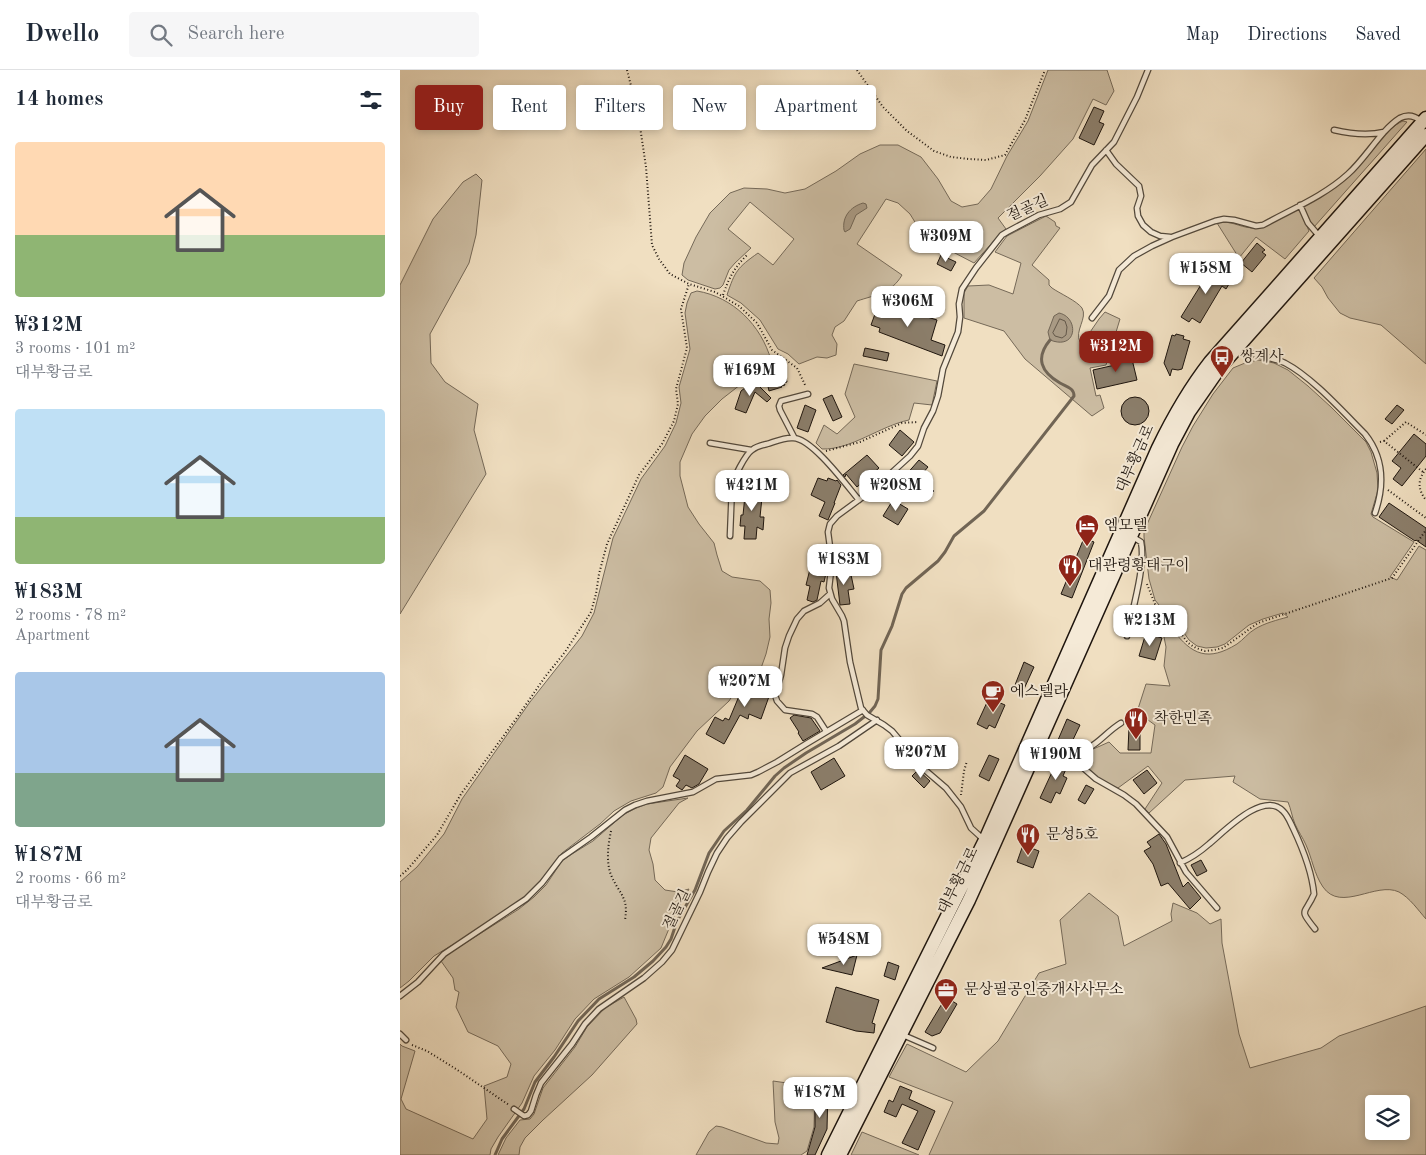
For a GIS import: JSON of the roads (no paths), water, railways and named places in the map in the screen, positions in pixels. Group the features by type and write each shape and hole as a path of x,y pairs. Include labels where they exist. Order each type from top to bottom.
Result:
{"main road":[{"name":"대부황금로","path":"828,1155 969,900 990,842 1168,427 1193,384 1232,345 1425,125"},
{"name":"대부황금로","path":"1036,738 1172,444 1189,412 1232,345"},
{"name":"대부황금로","path":"840,1155 896,1031"}],"lane":[{"name":"절골길","path":"830,594 832,562 828,528 833,520 875,488 918,446 938,396 943,369 958,332 959,304 962,289 970,275 1007,232 1039,215 1060,209 1070,202 1092,165 1114,142 1144,84 1148,70"},
{"name":"대부황금로","path":"1092,318 1109,296 1119,270 1134,256 1172,237 1214,221 1224,219 1256,226 1263,224 1334,185 1348,174 1390,126 1405,116 1412,116 1425,125"},
{"path":"1334,130 1360,135 1386,132"},
{"path":"1106,150 1116,164 1139,186 1141,196 1137,208 1138,216 1143,225 1151,232 1160,236 1172,237"},
{"path":"1300,205 1308,223 1325,241"},
{"path":"1232,345 1249,354 1273,358 1293,368 1308,379 1365,434 1373,445 1380,466 1380,495 1375,512"},
{"path":"808,394 781,401 780,410 794,437 817,452 829,463 859,500"},
{"path":"730,536 733,480 752,450 759,446 794,437"},
{"path":"710,444 752,450"},
{"path":"1127,636 1142,563 1141,542 1131,536"},
{"path":"826,732 817,717 812,714 784,710 775,695 781,675 785,648 797,619 804,611 830,594 844,621 850,662 863,710 867,715 884,725 925,770 946,788 961,807 974,832 990,842"},
{"path":"400,996 418,982 444,954 526,899 542,883 561,858 614,818 635,805 659,798 693,792 716,779 758,772 863,710"},
{"name":"절골길","path":"514,1109 524,1116 528,1115 541,1083 572,1044 585,1024 599,1009 644,978 672,950 717,853 741,822 790,772 839,746 877,720"},
{"path":"1065,752 1082,751 1090,747 1121,723"},
{"path":"1036,738 1065,752 1096,779 1136,804 1167,838 1186,872 1217,908"},
{"path":"1180,863 1198,853 1238,819 1254,809 1267,805 1279,808 1288,818 1302,848 1314,894 1304,913 1315,929"},
{"path":"896,1031 933,1048"},
{"path":"400,1034 406,1040"}],"water":[{"path":"863,203 866,204 867,208 856,215 850,229 845,232 844,221 848,213 854,207"},
{"path":"1059,313 1070,320 1072,332 1066,341 1059,342 1050,340 1048,332 1054,316"}],"waterway":[{"path":"870,712 878,699 881,650 892,626 902,594 906,588 938,561 954,536 984,511 1074,396 1071,389 1048,374 1042,364 1043,353 1050,340"},
{"path":"495,1155 502,1139 524,1109 535,1082 578,1021 599,999 634,977 666,947 677,921 695,890 709,853 724,831 747,810 784,768 864,717"}],"place":[{"name":"쌍계사","path":"1222,378"},
{"name":"엠모텔","path":"1087,547"},
{"name":"대관령황태구이","path":"1070,587"},
{"name":"에스텔라","path":"993,713"},
{"name":"착한민족","path":"1136,740"},
{"name":"문성5호","path":"1028,856"},
{"name":"문상필공인중개사사무소","path":"946,1011"}]}
